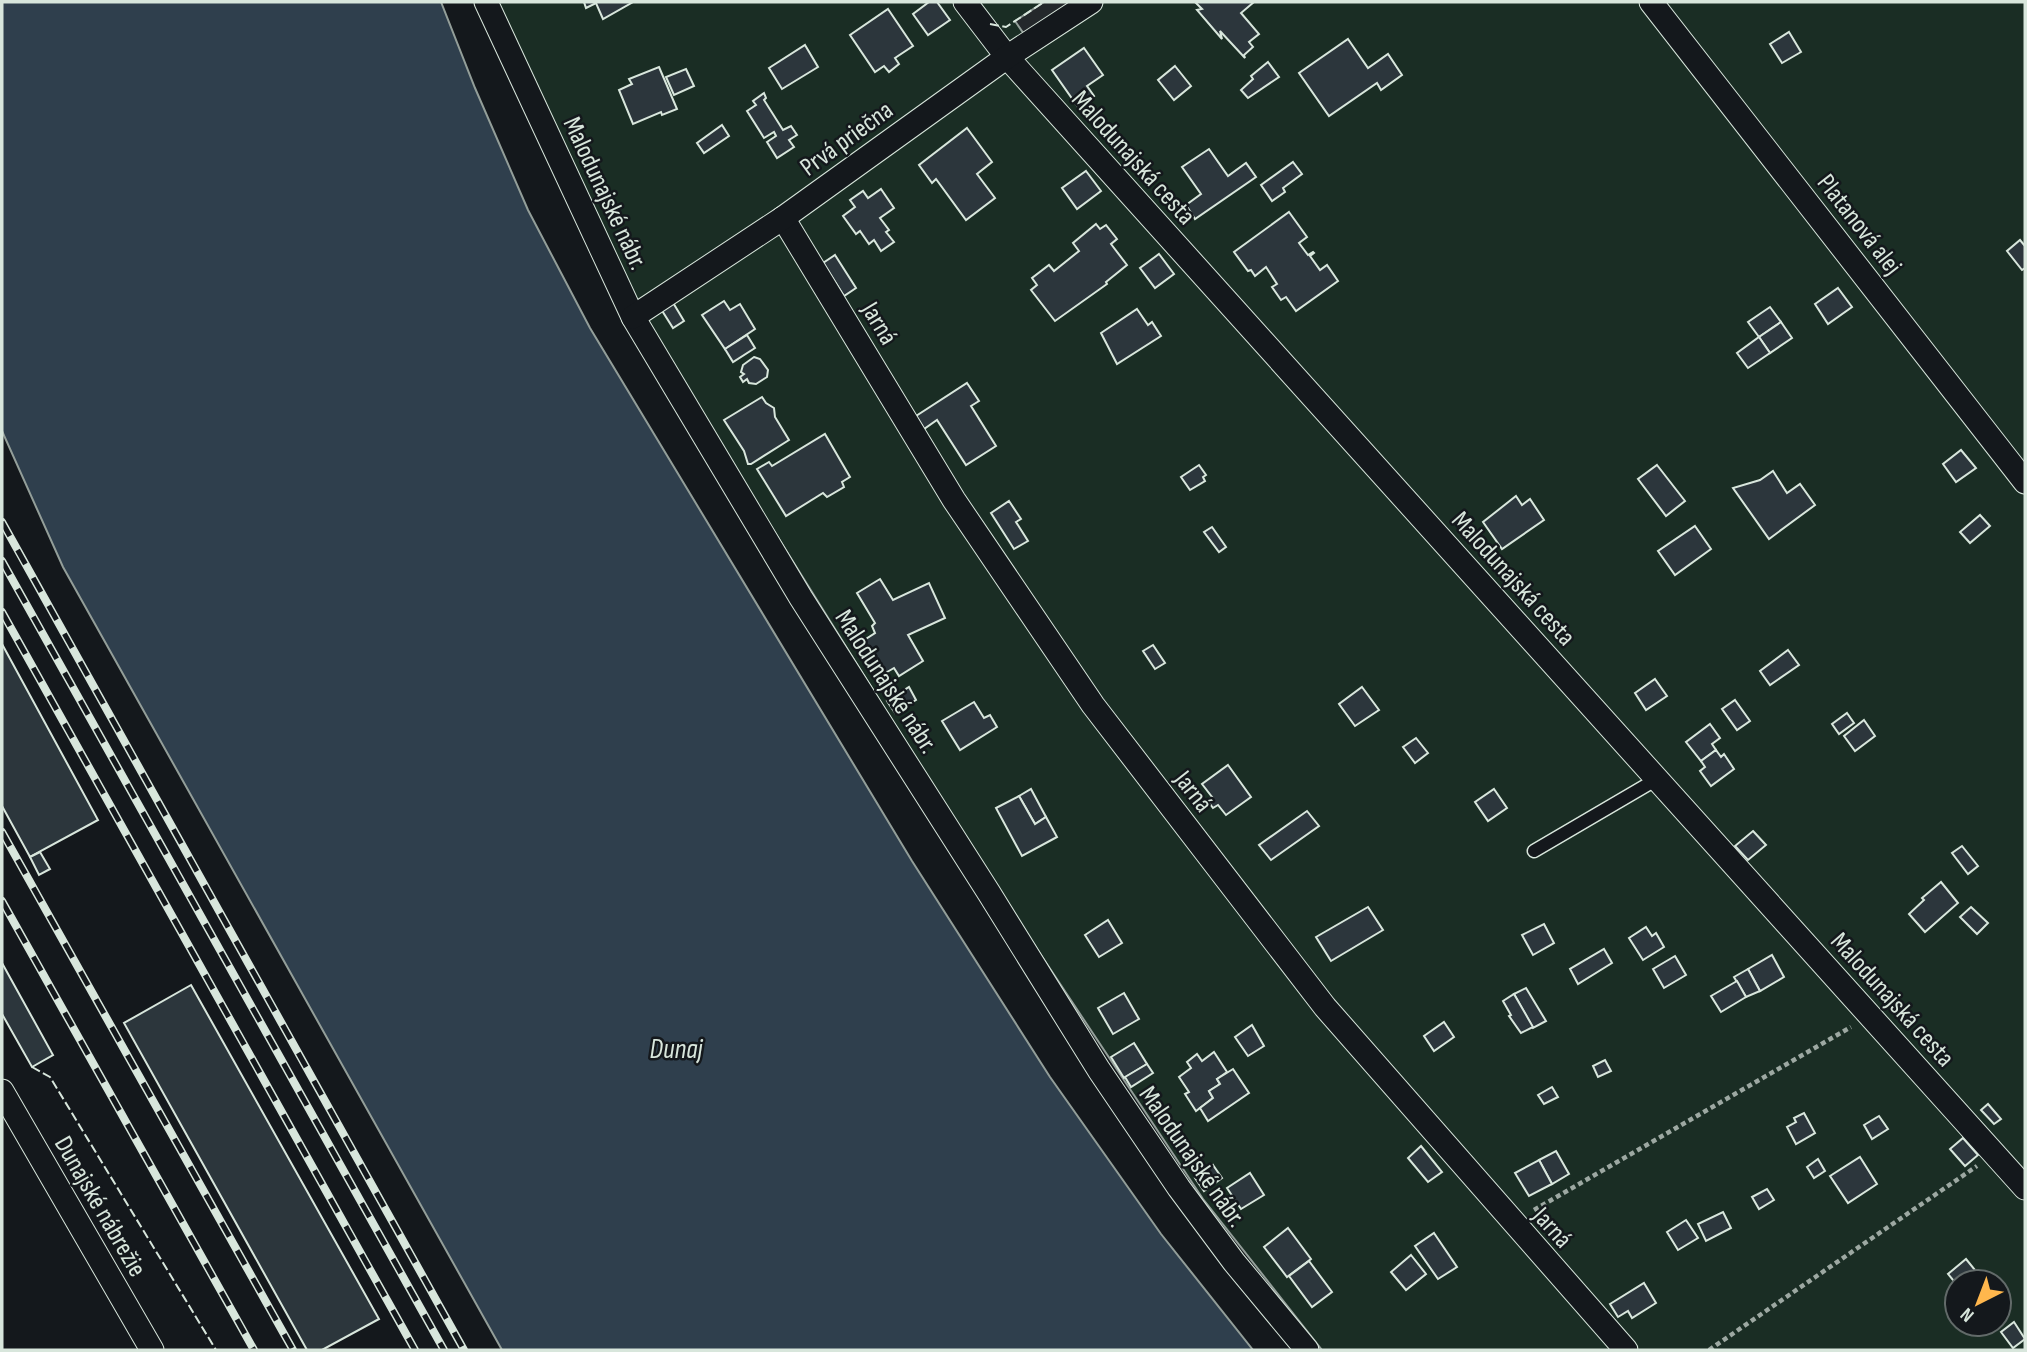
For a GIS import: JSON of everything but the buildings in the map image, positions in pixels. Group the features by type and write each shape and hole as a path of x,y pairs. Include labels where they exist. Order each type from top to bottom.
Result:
{"street":[{"name":"Malodunajské nábr.","path":"486,2 633,317 801,598 1099,1070 1179,1188 1234,1262 1307,1350"},
{"name":"Malodunajská cesta","path":"965,2 1007,57 2025,1188"},
{"name":"Prvá priečna","path":"633,317 783,218 1007,57 1091,2"},
{"name":"Platanová alej","path":"1651,2 2025,482"},
{"name":"Jarná","path":"783,218 954,500 1093,705 1325,1007 1626,1350"},
{"name":"Dunajské nábrežie","path":"2,1091 152,1350"}],"lane":[{"path":"1534,851 1657,779"}],"path":[{"path":"1512,1222 1871,1016"},
{"path":"1709,1350 1994,1154"}],"green space":[{"path":"498,2 2025,2 2025,1350 1322,1350 1203,1199 999,892 696,406 640,311"}],"shaded area":[{"path":"1044,2 1072,2 1024,34 1015,21"}],"water":[{"name":"Dunaj","path":"2,2 441,2 528,210 590,328 912,861 1050,1077 1161,1234 1253,1350 502,1350 63,567 2,431"}],"railway":[{"path":"2,522 464,1350"},
{"path":"2,561 444,1350"},
{"path":"2,612 415,1350"},
{"path":"2,832 293,1350"},
{"path":"2,901 254,1350"}],"fence":[{"path":"990,24 1006,27 1044,2"},
{"path":"32,1067 50,1077 216,1350"}]}
